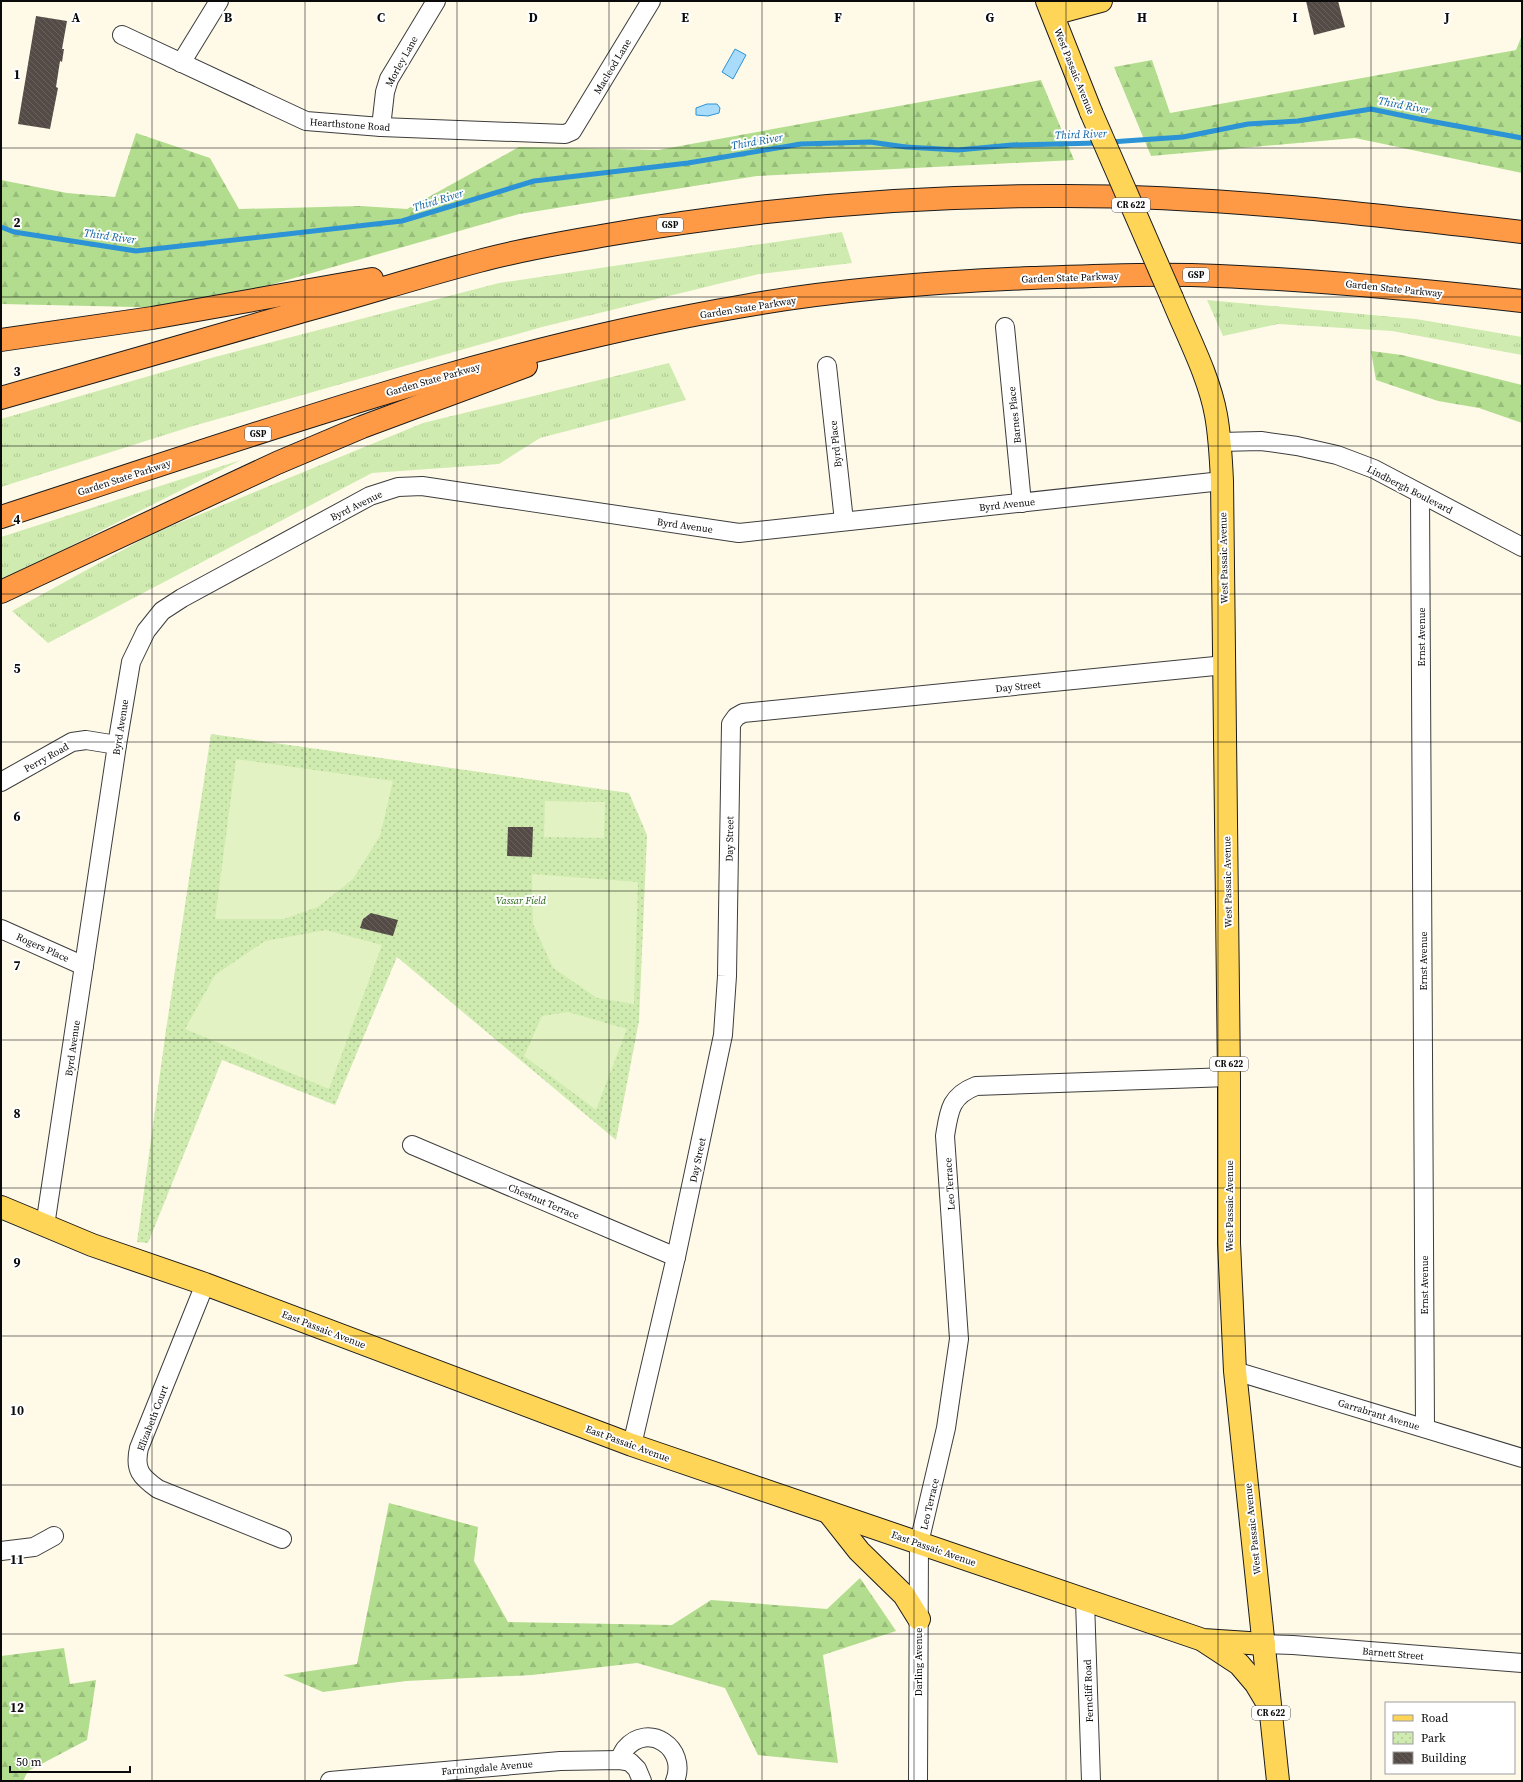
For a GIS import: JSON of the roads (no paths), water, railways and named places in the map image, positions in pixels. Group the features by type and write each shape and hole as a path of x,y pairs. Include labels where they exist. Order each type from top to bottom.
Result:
{"highway":[{"name":"GSP","path":"1,398 482,260 600,236 685,222 823,207 962,198 1066,196 1190,200 1292,206 1522,232"},
{"path":"1,340 228,306 292,293 482,260"},
{"name":"Garden State Parkway","path":"1,517 402,388 516,355 630,327 746,305 868,289 980,280 1097,276 1215,276 1332,282 1522,301"},
{"path":"1,592 284,460 362,427 630,327"}],"main road":[{"path":"1050,7 1101,1"},
{"name":"West Passaic Avenue","path":"1050,7 1091,112 1172,298 1209,390 1216,414 1220,442 1225,666 1229,1243 1235,1371 1278,1781"},
{"name":"East Passaic Avenue","path":"1,1207 92,1245 204,1284 632,1445 1085,1601 1203,1640 1264,1644"},
{"path":"829,1512 859,1551 904,1595 919,1619"},
{"path":"1203,1640 1239,1664 1256,1684 1270,1707"}],"street":[{"path":"181,63 219,1"},
{"name":"Morley Lane","path":"381,127 385,92 389,79 436,1"},
{"name":"Macleod Lane","path":"572,131 651,1"},
{"name":"Hearthstone Road","path":"122,35 306,121 381,127 565,134 572,131"},
{"name":"Barnes Place","path":"1005,327 1022,503"},
{"name":"Byrd Place","path":"827,366 844,521"},
{"name":"Lindbergh Boulevard","path":"1220,442 1261,441 1296,446 1337,455 1374,469 1522,547"},
{"name":"Byrd Avenue","path":"45,1226 117,745 131,662 146,631 162,611 182,598 370,496 398,487 422,486 739,533 1222,482"},
{"name":"Ernst Avenue","path":"1420,494 1425,1428"},
{"name":"Day Street","path":"632,1445 676,1257 723,1035 727,968 731,724 736,717 743,713 1225,666"},
{"name":"Perry Road","path":"1,782 72,742 86,740 117,745"},
{"name":"Rogers Place","path":"1,929 84,966"},
{"name":"Leo Terrace","path":"919,1543 946,1428 960,1339 945,1136 948,1117 954,1102 964,1091 976,1086 1229,1077"},
{"name":"Chestnut Terrace","path":"412,1145 676,1257"},
{"name":"Elizabeth Court","path":"204,1284 139,1448 137,1459 138,1470 144,1480 158,1489 282,1539"},
{"name":"Garrabrant Avenue","path":"1235,1371 1522,1458"},
{"path":"1,1551 34,1547 54,1536"},
{"name":"Darling Avenue","path":"918,1781 919,1543"},
{"name":"Ferncliff Road","path":"1085,1601 1092,1781"},
{"name":"Barnett Street","path":"1264,1644 1522,1663"},
{"path":"642,1781 637,1769 630,1762 619,1760 625,1749 634,1741 653,1738 659,1739 671,1748 676,1756 678,1766 675,1781"},
{"name":"Farmingdale Avenue","path":"330,1781 459,1775 560,1761 619,1760"}],"water":[{"path":"735,49 746,55 733,79 722,72"},
{"path":"707,104 717,104 720,108 719,113 708,116 696,115 696,108"}],"waterway":[{"name":"Third River","path":"1110,142 1183,137 1248,124 1298,121 1371,109 1522,138"},
{"name":"Third River","path":"1,227 14,232 136,251 402,221 534,181 688,163 801,144 870,142 906,147 958,150 1012,145 1098,143"}],"park label":[{"name":"Vassar Field","path":"521,900"}]}
